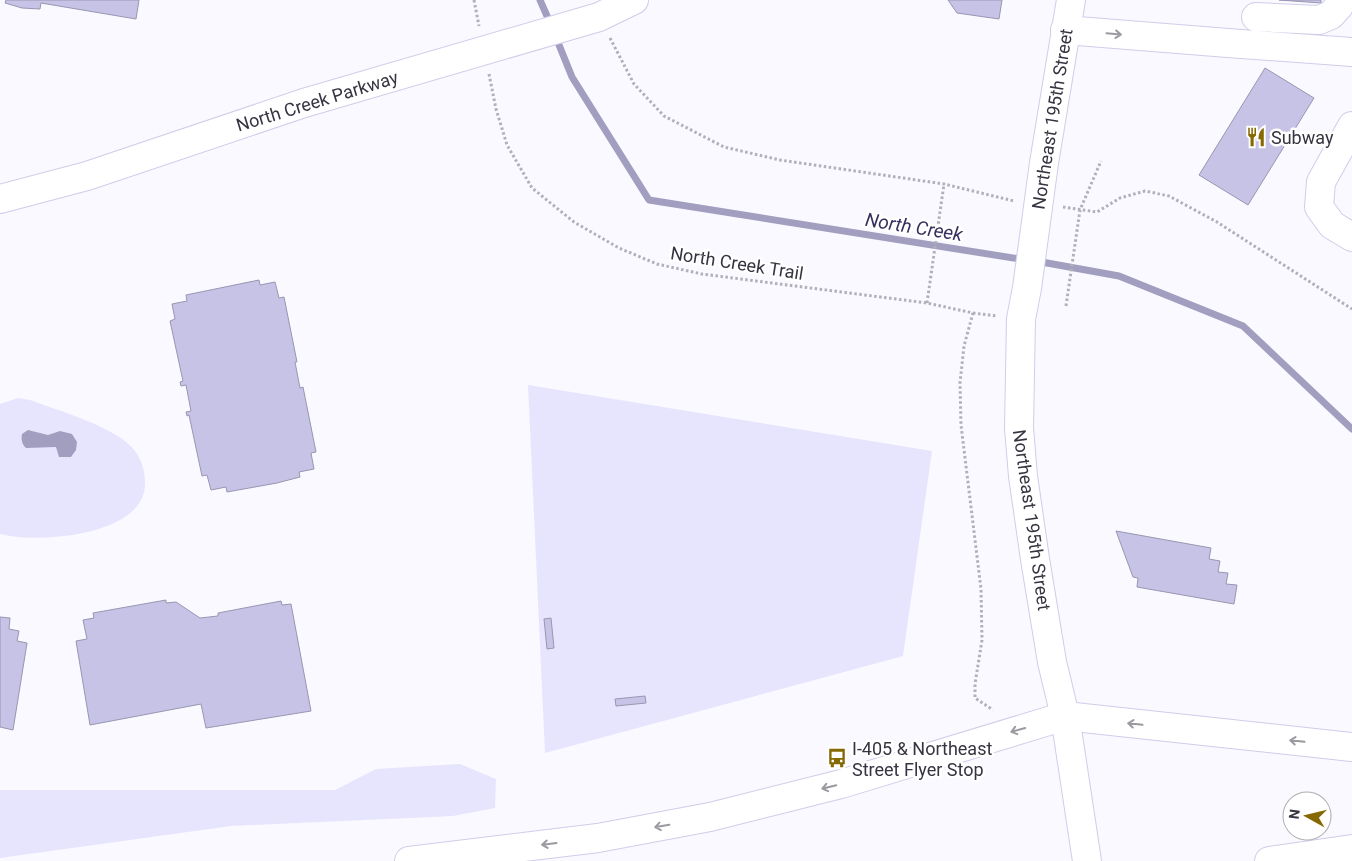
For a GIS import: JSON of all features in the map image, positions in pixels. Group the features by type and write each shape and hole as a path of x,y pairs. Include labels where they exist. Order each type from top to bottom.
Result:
{"main road":[{"name":"North Creek Parkway","path":"0,199 87,176 304,103 599,17 634,0"},
{"name":"Northeast 195th Street","path":"1071,0 1027,288 1020,319 1019,428 1023,476 1051,652 1065,716 1085,851"},
{"path":"1241,44 1257,8 1319,20 1331,15 1339,6 1340,0"},
{"path":"1066,30 1352,52"},
{"path":"1352,126 1321,182 1319,207 1332,225 1352,237"},
{"path":"409,861 581,840 710,817 841,784 1065,716 1352,747"},
{"path":"1269,861 1352,849"}],"path":[{"path":"599,17 634,84 664,116 724,147 780,160 944,184 1005,200 1037,213 1080,210 1097,212 1120,198 1145,191 1169,196 1217,222 1352,309"},
{"name":"North Creek Trail","path":"484,50 496,110 507,145 532,188 574,222 619,248 657,264 702,274 927,303 973,313 964,346 960,383 961,425 981,589 982,640 975,684 975,698 992,710"},
{"path":"1066,306 1080,210 1101,161"},
{"path":"927,303 944,184"}],"shaded area":[{"path":"528,385 932,451 903,656 545,753"},
{"path":"18,398 30,400 102,427 127,442 140,459 143,466 145,483 141,501 128,515 110,525 87,532 63,536 39,538 0,534 0,404"},
{"path":"28,430 48,435 60,431 72,434 77,442 76,450 71,457 59,457 56,447 26,448 22,440 22,434"},
{"path":"460,764 496,779 495,808 453,816 231,826 0,858 0,790 335,790 376,769"}],"building":[{"path":"6,0 139,0 136,19 41,3 40,9 22,8 5,3"},
{"path":"948,0 1002,0 999,19 957,13"},
{"path":"1279,0 1321,0 1321,3"},
{"name":"Subway","path":"1265,68 1314,98 1248,205 1199,175"},
{"path":"259,280 260,285 275,282 279,298 284,297 297,362 295,362 300,388 303,387 316,452 311,453 314,469 299,472 300,477 277,483 227,492 226,487 211,490 207,475 202,476 189,415 187,416 186,412 191,411 186,385 181,386 180,382 183,381 170,321 175,319 172,304 187,301 186,295"},
{"path":"1116,531 1211,548 1209,559 1220,561 1218,572 1228,573 1226,584 1237,585 1234,604 1137,587 1138,578 1133,577"},
{"path":"166,600 166,603 176,602 200,618 218,616 218,613 281,601 282,605 291,604 311,711 206,728 201,704 90,725 76,641 87,639 83,620 94,618 93,613"},
{"path":"0,617 10,618 9,629 19,631 17,641 27,643 13,730 0,727"},
{"path":"551,618 554,648 547,649 544,619"},
{"path":"645,696 646,703 616,706 615,699"}],"waterway":[{"name":"North Creek","path":"540,0 551,25"},
{"name":"North Creek","path":"555,35 572,77 649,200 1026,260"},
{"name":"North Creek","path":"1036,261 1119,276 1243,326 1352,429"}],"place":[{"name":"Subway","path":"1256,137"},
{"name":"I-405 & Northeast Street Flyer Stop","path":"837,758"}]}
